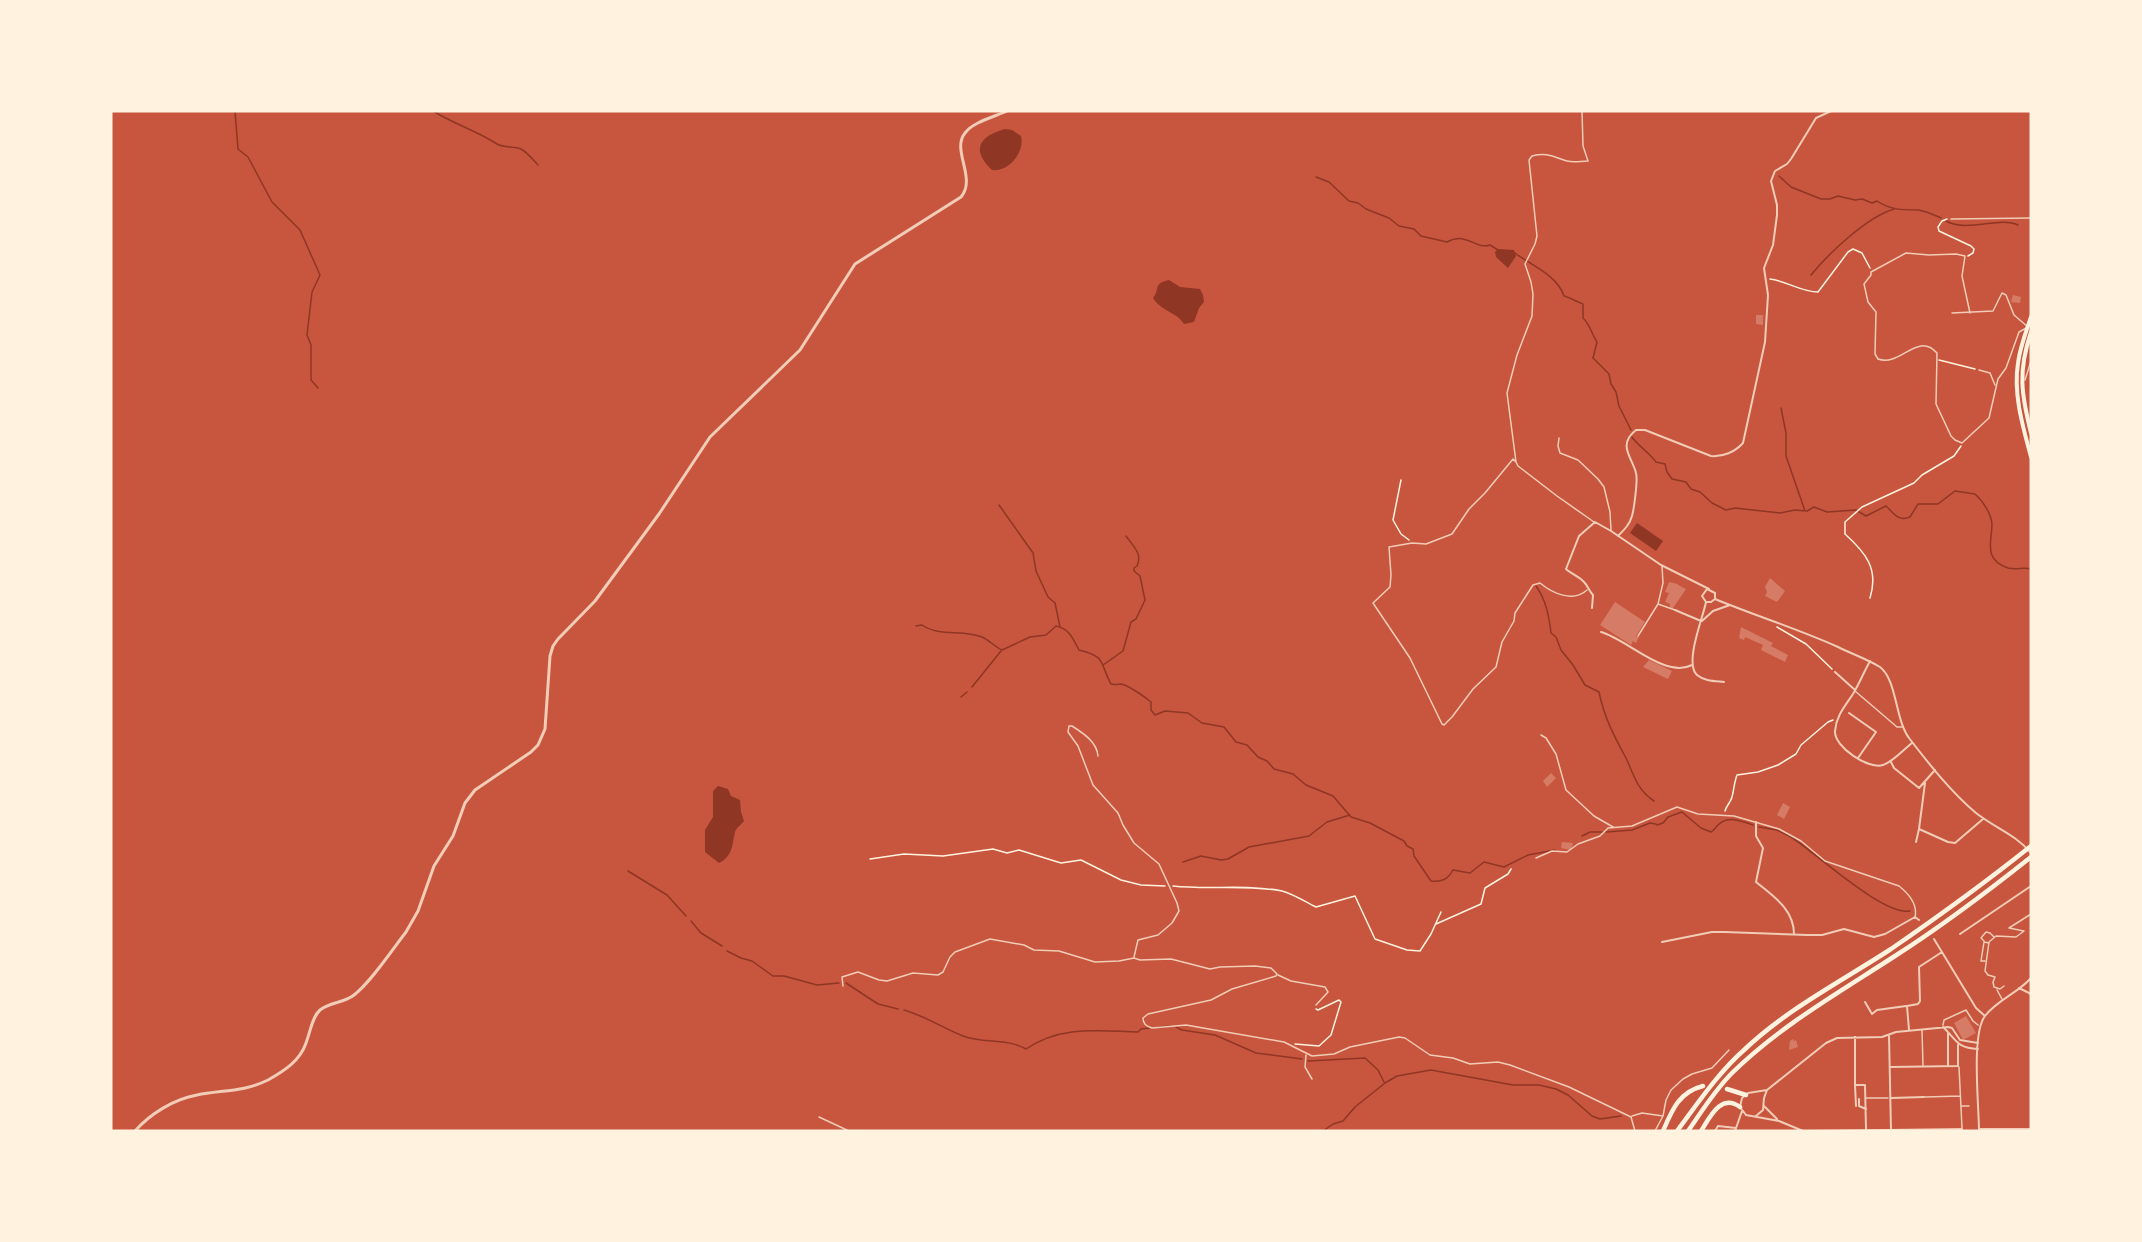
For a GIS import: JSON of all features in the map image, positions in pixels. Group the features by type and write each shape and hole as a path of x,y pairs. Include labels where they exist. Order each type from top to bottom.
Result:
{"highway":[{"path":"2031,317 2018,360 2017,385 2018,401 2031,457"},
{"path":"2031,332 2024,353 2022,383 2031,432"},
{"path":"1677,1131 1700,1099 1743,1050 1805,1004 1891,949 2031,846"},
{"path":"1688,1131 1732,1073 1771,1038 1968,905 2031,855"},
{"path":"1663,1131 1671,1111 1683,1094 1702,1086"},
{"path":"1727,1089 1746,1095"},
{"path":"1701,1131 1714,1110 1722,1104 1730,1102 1741,1109"}],"street":[{"path":"135,1131 146,1120 184,1098 245,1089 285,1070 303,1050 320,1010 344,1001 359,991 413,922 434,866 448,845 461,811 471,794 531,752 543,738 550,656 558,639 595,601 710,437 800,350 855,264 961,197 967,185 961,149 963,136 969,129 1006,111"},
{"path":"1516,462 1507,393 1517,355 1532,316 1533,306 1531,282 1525,264 1537,236 1529,160 1532,156 1540,154 1554,155 1572,162 1588,161 1583,146 1582,111"},
{"path":"1618,536 1630,522 1633,512 1636,473 1627,454 1631,433 1636,430 1645,430 1711,456 1733,452 1743,443 1766,342 1768,295 1764,268 1773,245 1777,215 1771,181 1773,174 1791,159 1816,118 1831,111"},
{"path":"1951,219 2031,218"},
{"path":"1952,313 1970,313 1993,311 2000,296 2004,294 2012,306 2014,315 2028,327 2019,332 2006,368 1998,379 1989,418 1962,442 1954,440 1951,436 1938,410 1937,353 1922,346 1912,348 1903,356 1895,359 1883,361 1878,359 1875,354 1876,312 1868,302 1864,284 1871,272 1901,254 1965,256 1962,276 1970,313"},
{"path":"2022,383 2026,379 2031,361"},
{"path":"1979,370 1990,373 1996,386"},
{"path":"1559,438 1560,453 1578,460 1604,487 1611,512 1611,531"},
{"path":"1587,590 1581,594 1561,595 1550,591 1540,583 1533,585 1515,613 1514,621 1502,642 1496,667 1473,689 1444,726 1439,721 1410,658 1373,603 1390,587 1392,574 1389,547 1412,543 1432,543 1452,534 1469,509 1513,459 1525,472 1595,522 1661,565 1715,593 1715,599 1712,602 1706,602"},
{"path":"1592,608 1593,595 1587,590 1583,580 1566,569 1579,536 1595,522"},
{"path":"1638,636 1658,604 1663,583 1661,565"},
{"path":"1706,602 1702,594 1709,589"},
{"path":"1715,599 1821,640 1883,670 1902,727 1935,770 1970,807 2020,840 2031,855"},
{"path":"1706,602 1695,640 1692,665 1699,676 1724,682"},
{"path":"1712,602 1713,611"},
{"path":"1658,604 1701,621"},
{"path":"1701,621 1713,611 1730,605"},
{"path":"1601,632 1612,635 1643,655 1672,668 1683,669 1692,665"},
{"path":"1870,662 1837,721 1835,734 1837,742 1843,750 1876,766 1884,765 1913,742"},
{"path":"1835,672 1897,727 1902,727"},
{"path":"1898,712 1904,711"},
{"path":"1849,712 1876,732 1858,758"},
{"path":"1098,756 1094,743 1076,728 1068,726 1068,732 1078,746 1093,785 1119,813 1134,843 1159,864 1179,911 1158,935 1138,940 1134,958"},
{"path":"1541,735 1546,738 1556,754 1566,790 1594,816 1614,827"},
{"path":"1890,761 1894,768 1924,793"},
{"path":"1919,788 1935,770"},
{"path":"1916,842 1925,783"},
{"path":"1536,858 1552,851 1567,852 1578,844 1600,836 1608,828 1632,826 1677,807 1698,814 1725,815 1779,829 1801,841 1825,861 1899,886 1908,893 1914,903 1915,917"},
{"path":"1919,830 1955,843 1984,818"},
{"path":"1756,822 1756,836 1763,848 1756,882 1785,907 1794,925 1794,934"},
{"path":"1960,934 2031,886"},
{"path":"1986,962 1981,961 1984,942 1982,938 1986,932 1995,937 2016,938 2024,931 2009,928 2031,914"},
{"path":"1915,917 1919,920"},
{"path":"1662,942 1712,932 1822,935 1844,929 1874,937 1885,934 1915,917"},
{"path":"1995,937 1989,943 1984,969 1986,974 1995,977 1993,985 2002,1000"},
{"path":"843,986 842,977 858,972 887,981 913,973 938,975 943,972 955,952 990,939 1024,945 1034,950 1066,952 1095,962 1119,962 1134,958 1178,960 1210,969 1255,966 1271,968 1291,981 1325,987 1328,992 1316,1005"},
{"path":"1934,939 1976,1008 1985,1016"},
{"path":"1984,942 1989,943"},
{"path":"1865,1002 1872,1014 1877,1010 1918,1004 1920,1001 1919,967 1942,952"},
{"path":"1277,974 1269,979 1232,989 1211,1000 1148,1014 1143,1021 1147,1027 1152,1028 1186,1025 1291,1044 1312,1056 1334,1054 1350,1047 1399,1036 1430,1055 1453,1058 1470,1064 1498,1062 1510,1065 1569,1087 1631,1117 1642,1113 1664,1116"},
{"path":"2031,978 1985,1016 1980,1025 1978,1043 1979,1130 2031,1129"},
{"path":"1997,989 2004,986"},
{"path":"2019,988 2031,994"},
{"path":"1907,1006 1909,1030"},
{"path":"1978,1025 1966,1010 1944,1020 1943,1026 1958,1045 1978,1048"},
{"path":"1715,1131 1718,1126 1736,1129 1739,1123 1742,1098 1767,1090 1837,1038 1882,1037 1909,1030 1943,1026 1952,1028 1962,1042 1978,1043"},
{"path":"1922,1029 1923,1066"},
{"path":"1948,1032 1948,1066"},
{"path":"1889,1035 1891,1130"},
{"path":"1855,1037 1856,1106"},
{"path":"1812,1131 1962,1130 1958,1045"},
{"path":"1655,1131 1664,1116 1666,1100 1671,1090 1692,1074 1712,1068 1729,1050"},
{"path":"1306,1054 1305,1067 1312,1079"},
{"path":"1890,1067 1958,1066"},
{"path":"1855,1084 1865,1085 1866,1129"},
{"path":"1754,1117 1761,1113 1767,1090"},
{"path":"1756,1094 1779,1121"},
{"path":"1865,1098 1960,1096"},
{"path":"1859,1099 1860,1108 1866,1109"},
{"path":"1961,1106 1969,1106"},
{"path":"1741,1109 1748,1116 1779,1121 1803,1131"},
{"path":"1739,1123 1748,1116"},
{"path":"819,1117 849,1131"},
{"path":"1631,1117 1635,1131"}],"path":[{"path":"1951,219 1942,221 1938,231 1971,246 1974,249 1973,253 1965,256"},
{"path":"1766,278 1818,292 1848,252 1854,249 1862,253 1871,272"},
{"path":"1936,359 1979,370"},
{"path":"1870,598 1874,581 1871,566 1854,542 1845,534 1845,522 1862,507 1914,483 1922,475 1954,456 1962,442"},
{"path":"1401,480 1393,520 1401,534 1412,543"},
{"path":"1774,626 1806,644 1835,672"},
{"path":"1725,815 1725,807 1732,798 1737,776 1778,765 1796,754 1801,745 1828,722 1837,721"},
{"path":"870,859 894,854 943,856 993,849 1007,853 1019,850 1061,863 1081,860 1121,880 1141,885 1199,889 1228,886 1284,892 1316,907 1355,896 1375,939 1407,950 1420,951 1441,912"},
{"path":"1436,924 1481,904 1485,888 1508,874 1511,869"},
{"path":"1291,1044 1319,1046 1331,1035 1341,1002 1336,1001 1318,1010 1316,1005"}],"shaded area":[{"path":"1005,129 1012,130 1021,136 1020,149 1009,165 992,170 981,156 981,144 989,135"},
{"path":"1498,249 1514,250 1516,256 1508,268 1496,257 1495,252"},
{"path":"1169,280 1180,287 1200,289 1204,302 1194,322 1184,324 1153,298 1159,285"},
{"path":"1637,523 1663,541 1656,551 1630,533"},
{"path":"718,786 728,789 731,796 740,800 744,821 736,831 729,854 719,863 705,852 705,830 713,817 713,791"}],"building":[{"path":"2013,295 2021,297 2020,303 2011,302"},
{"path":"1756,315 1763,315 1763,325 1756,324"},
{"path":"1770,578 1785,591 1777,602 1765,596 1767,592 1765,587"},
{"path":"1669,582 1686,589 1673,608 1665,602 1669,593 1665,592"},
{"path":"1615,602 1645,622 1636,636 1639,637 1636,643 1633,641 1631,645 1600,625"},
{"path":"1741,627 1773,643 1771,646 1788,655 1785,662 1761,650 1763,645 1745,637 1744,640 1739,638"},
{"path":"1649,660 1672,671 1668,679 1643,667"},
{"path":"1551,773 1556,778 1547,787 1543,781"},
{"path":"1783,803 1790,807 1784,819 1777,815"},
{"path":"1562,842 1573,843 1571,850 1561,848"},
{"path":"1966,1016 1976,1033 1963,1040 1954,1023"},
{"path":"1796,1040 1798,1047 1789,1050 1790,1041"}],"waterway":[{"path":"235,111 238,149 248,157 272,202 300,230 320,275 312,292 307,335 311,345 311,380 318,388"},
{"path":"433,111 500,145 521,149 538,165"},
{"path":"1779,176 1791,187 1821,199 1838,196 1855,200 1862,199 1872,203 1877,201 1892,208 1921,211 1941,218"},
{"path":"1316,177 1329,182 1349,201 1389,218 1399,226 1414,229 1421,236 1447,242 1454,239 1465,239 1480,245 1490,245 1498,250"},
{"path":"1811,275 1838,247 1861,228 1883,213 1894,209"},
{"path":"1946,221 1964,225 2002,222 2018,225"},
{"path":"1515,253 1550,276 1564,296 1583,304 1583,318 1597,342 1593,358 1609,374 1619,406 1631,430"},
{"path":"1781,408 1786,433 1786,456 1805,511"},
{"path":"1631,436 1656,462 1665,464 1672,479 1686,482 1691,489 1700,492 1712,503 1726,510 1735,508 1780,513 1795,510 1807,511 1814,507 1827,512 1856,510 1866,516 1886,506 1896,516 1906,518 1910,517 1918,504 1938,504 1955,491 1975,494 1984,504 1990,517 1992,525 1990,545 1995,561 2008,568 2031,569"},
{"path":"999,505 1033,553 1036,571 1048,597 1055,603 1060,627"},
{"path":"1103,665 1123,651 1131,622 1136,619 1145,600 1140,576 1134,571 1139,562 1138,554 1126,536"},
{"path":"1536,586 1546,608 1551,633 1556,637 1561,650 1585,685 1599,692 1610,726 1637,782 1648,797 1654,801"},
{"path":"916,626 922,625 936,631 975,635 985,638 1002,650 1030,637 1046,635 1056,626 1061,627 1070,635 1079,650 1094,655 1101,661 1111,684 1124,685 1145,697 1151,702 1151,710 1155,715 1165,711 1188,713 1202,723 1224,727 1236,742 1247,745 1274,769 1293,774 1306,785 1333,796 1351,817 1370,823 1404,841 1413,849 1414,856 1431,881 1445,879 1453,870 1470,873 1484,862 1504,867 1528,855 1555,850"},
{"path":"972,687 1001,651"},
{"path":"961,697 967,692"},
{"path":"1657,825 1663,823 1668,817 1682,812 1701,828 1711,832 1726,820 1753,825"},
{"path":"1183,862 1201,856 1228,859 1249,847 1309,836 1327,822 1350,815"},
{"path":"1606,832 1632,830 1650,823 1656,824"},
{"path":"1759,827 1777,830 1791,837 1867,894 1898,910 1910,911"},
{"path":"1582,836 1590,832 1602,832"},
{"path":"628,871 667,895 686,916"},
{"path":"691,921 701,933 722,946"},
{"path":"727,951 752,961 773,976 784,976 817,985 839,983"},
{"path":"846,983 878,1004 898,1009"},
{"path":"904,1010 963,1036 1011,1043 1026,1049 1039,1041 1066,1033 1080,1031 1138,1032 1149,1028"},
{"path":"1159,1027 1172,1026"},
{"path":"1176,1027 1215,1035 1256,1053 1302,1059"},
{"path":"1308,1061 1365,1058 1378,1070 1384,1082"},
{"path":"1323,1131 1343,1121 1355,1107 1397,1076 1431,1070 1513,1085 1539,1085 1556,1089 1568,1095 1592,1116 1600,1119 1621,1116"}]}
